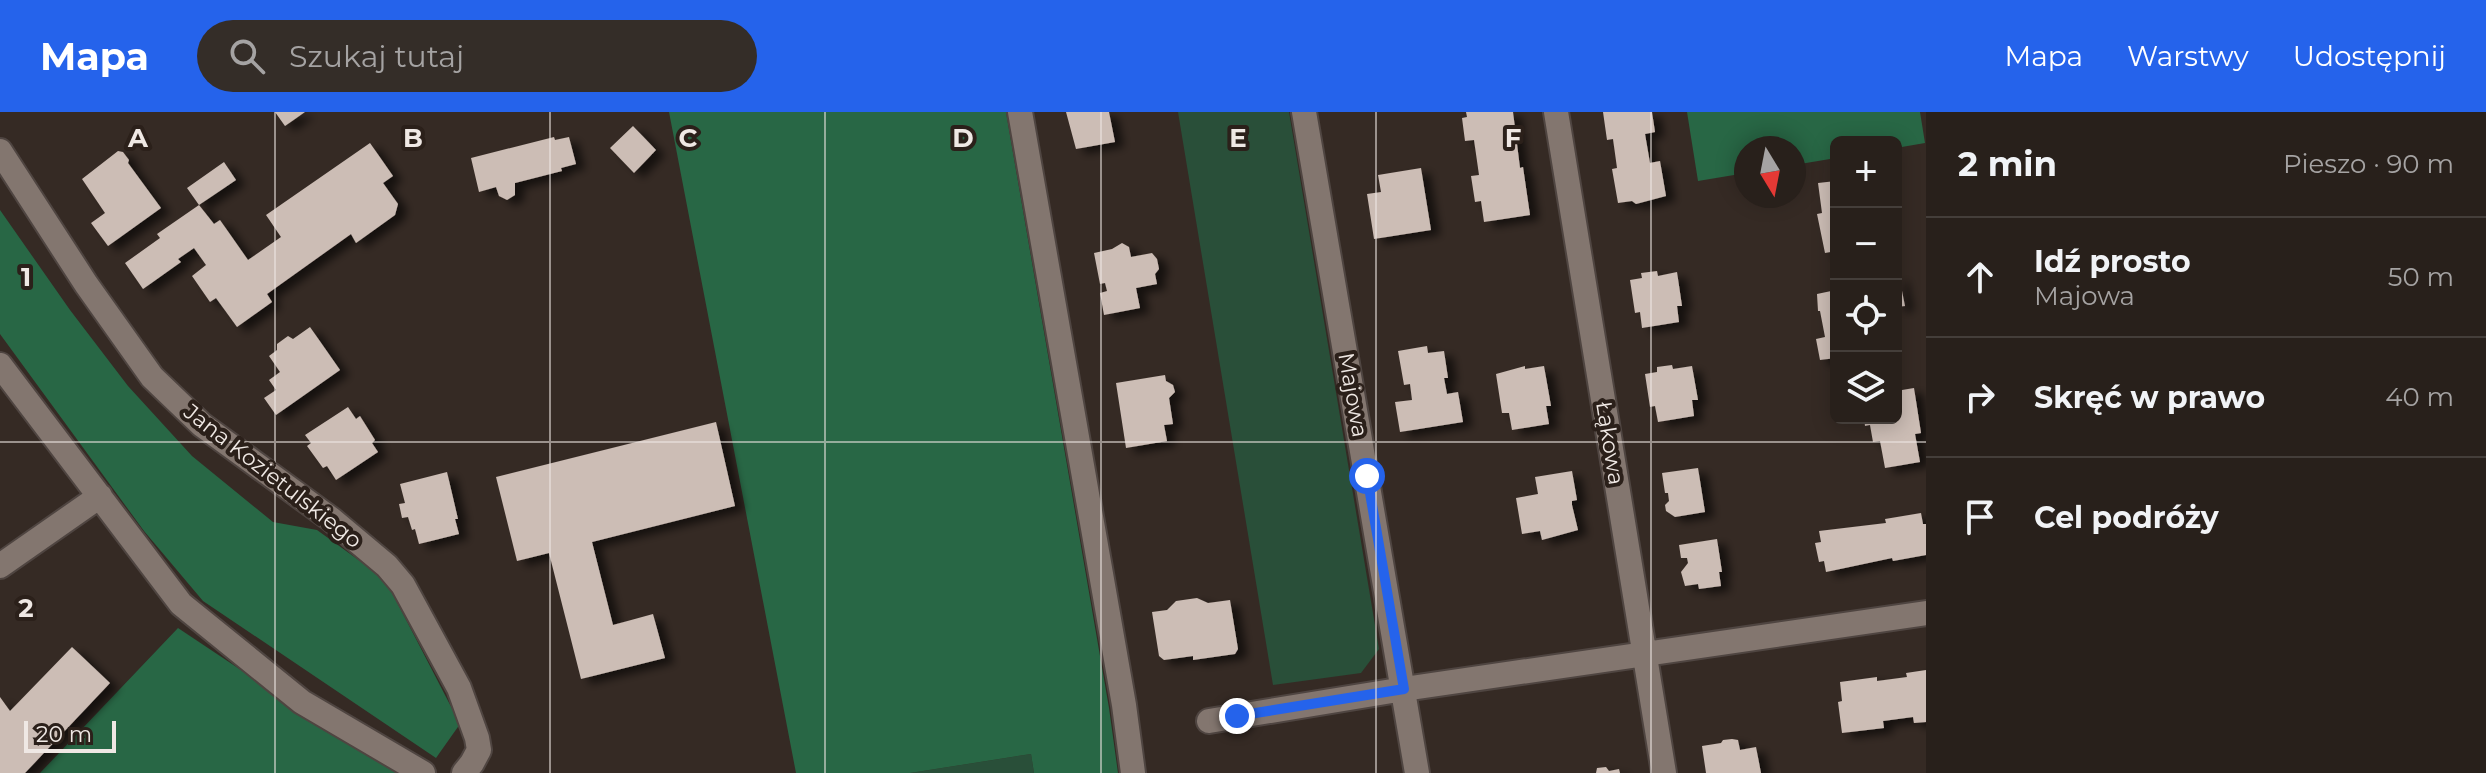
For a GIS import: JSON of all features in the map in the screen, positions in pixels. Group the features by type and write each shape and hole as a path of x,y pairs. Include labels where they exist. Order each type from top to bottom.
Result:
{"street":[{"path":"1020,112 1133,773"},
{"name":"Majowa","path":"1304,112 1417,773"},
{"name":"Łąkowa","path":"1556,112 1664,773"},
{"name":"Jana Kozietulskiego","path":"0,151 86,284 152,377 202,425 331,519 387,566 403,585 459,688 477,738 479,750 464,773"},
{"path":"0,365 181,604 302,702 423,773"},
{"path":"0,566 100,496"},
{"path":"1209,721 1404,689 1926,613"}],"green space":[{"path":"669,112 1006,112 1118,773 1034,773 1031,754 910,773 796,773"},
{"path":"1178,112 1289,112 1379,649 1361,673 1273,685"},
{"path":"1687,112 1920,112 1925,143 1902,147 1902,136 1830,136 1830,159 1806,163 1806,136 1734,136 1734,175 1698,181"},
{"path":"0,210 128,386 192,456 273,522 317,530 385,579 460,724 436,758 203,601 144,531 0,334"},
{"path":"178,628 396,773 40,773"},
{"path":"1031,754 1034,773 910,773"}],"building":[{"path":"275,112 305,112 285,126"},
{"path":"1066,112 1109,112 1115,142 1076,149"},
{"path":"1466,112 1513,112 1530,215 1484,222 1481,201 1475,202 1471,176 1479,175 1474,140 1465,141 1462,118 1467,117"},
{"path":"1603,112 1652,112 1655,132 1645,134 1650,163 1660,161 1666,196 1636,204 1632,201 1618,203 1612,169 1617,168 1613,139 1607,140"},
{"path":"633,126 656,150 634,173 610,148"},
{"path":"554,137 555,140 569,137 576,164 561,168 562,171 515,183 515,195 507,200 499,196 496,187 479,192 471,158"},
{"path":"370,143 393,176 383,183 398,204 395,215 356,243 351,234 267,294 272,302 237,327 216,298 210,302 192,276 206,265 194,248 178,259 181,262 143,289 125,263 160,238 157,234 199,205 214,224 220,220 248,260 281,237 266,215"},
{"path":"118,151 123,152 161,208 108,246 91,223 105,213 82,179"},
{"path":"224,162 236,180 199,205 187,188"},
{"path":"1421,168 1431,230 1374,239 1367,194 1381,192 1378,175"},
{"path":"1830,182 1830,252 1825,253 1817,214 1822,213 1818,183"},
{"path":"1122,243 1129,247 1131,257 1152,253 1159,269 1155,274 1157,284 1136,288 1140,308 1104,315 1100,293 1107,291 1105,283 1100,284 1094,253"},
{"path":"1657,271 1658,276 1677,272 1682,306 1677,306 1679,322 1642,328 1640,312 1635,313 1630,280 1642,278 1641,273"},
{"path":"1830,291 1830,359 1820,360 1816,339 1825,337 1817,294"},
{"path":"310,327 340,370 276,415 264,398 276,390 269,380 280,372 269,356 277,350 277,344 288,336 293,339"},
{"path":"1427,346 1428,353 1444,351 1447,394 1458,392 1463,422 1400,432 1395,402 1412,400 1410,384 1404,385 1398,351"},
{"path":"1672,365 1673,369 1692,366 1698,400 1692,400 1694,416 1658,422 1655,406 1650,407 1645,374 1657,372 1657,367"},
{"path":"1525,366 1525,369 1544,366 1551,406 1546,406 1549,424 1512,430 1509,413 1502,413 1496,374"},
{"path":"1165,375 1175,392 1169,398 1173,424 1164,425 1167,441 1126,448 1116,383"},
{"path":"1914,388 1921,433 1915,434 1920,462 1885,468 1880,441 1873,442 1870,425 1865,424 1902,424 1902,390"},
{"path":"348,407 356,419 360,416 375,440 372,443 378,452 336,480 307,446 311,443 305,435"},
{"path":"716,422 735,506 592,542 613,625 653,614 665,658 581,679 549,553 517,561 496,477"},
{"path":"1698,468 1705,512 1675,517 1666,511 1665,505 1669,501 1662,473"},
{"path":"1572,471 1577,500 1572,501 1572,505 1578,530 1542,540 1540,531 1522,534 1516,498 1538,494 1535,477"},
{"path":"447,472 459,534 419,544 408,517 402,518 399,504 405,503 400,484"},
{"path":"1921,513 1923,524 1926,524 1926,555 1893,561 1892,558 1826,572 1824,561 1819,562 1815,543 1821,542 1819,531 1886,523 1885,519"},
{"path":"1717,539 1721,586 1699,589 1698,584 1685,586 1681,572 1688,563 1687,558 1681,558 1679,545"},
{"path":"1197,598 1208,603 1230,600 1238,649 1235,654 1193,660 1193,656 1164,660 1159,656 1152,612 1167,610 1176,601"},
{"path":"72,647 110,683 25,773 0,773 0,697 10,711"},
{"path":"1926,670 1926,722 1914,723 1913,717 1883,721 1884,728 1842,733 1838,702 1842,701 1840,682 1907,677 1906,673"},
{"path":"1738,740 1740,750 1756,747 1761,773 1706,773 1702,746"},
{"path":"1606,767 1609,771 1619,769 1620,773 1596,773 1597,768"}],"route":[{"path":"1237,716 1404,689 1367,476"}]}
